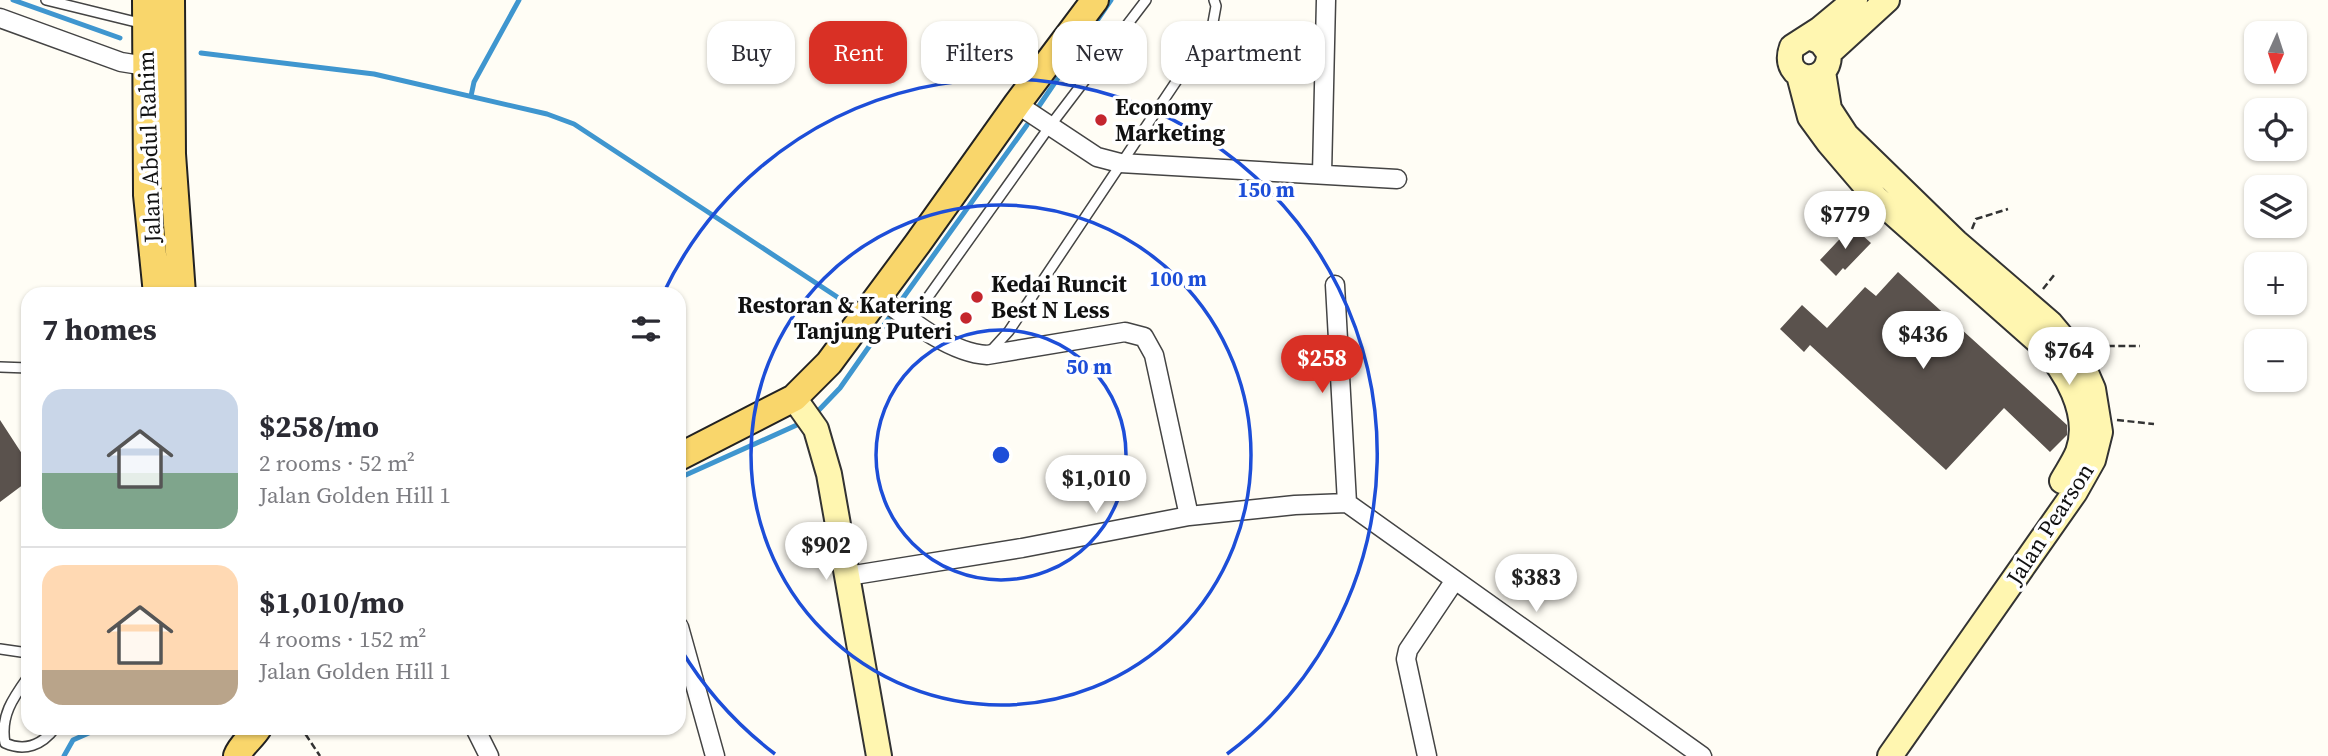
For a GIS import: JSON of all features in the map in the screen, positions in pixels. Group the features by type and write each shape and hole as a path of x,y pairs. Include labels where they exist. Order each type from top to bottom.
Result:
{"main road":[{"name":"Jalan Abdul Rahim","path":"172,0 172,154 182,287"},
{"path":"686,453 794,398 829,363 1095,0"},
{"path":"1855,0 1809,37 1796,43 1790,53 1791,66 1817,67 1887,0"},
{"name":"Jalan Abdul Rahim","path":"146,12 147,195 156,287"},
{"path":"1809,37 1821,42 1817,67"},
{"name":"Jalan Pearson","path":"1817,67 1829,108 1846,135 1963,248 2050,323 2080,359 2093,389 2100,419 2098,446 2075,492 1890,756"},
{"name":"Jalan Pearson","path":"1817,67 1810,117 1829,143 1884,205 2053,356 2070,386 2080,417 2081,434 2077,453 2060,485 1873,756"},
{"path":"794,398 816,429 829,474 879,756"},
{"path":"237,745 254,735"}],"street":[{"path":"1322,174 1326,0"},
{"path":"0,18 121,62 146,66"},
{"path":"1017,104 1097,157 1120,163 1397,178"},
{"path":"1335,285 1348,503"},
{"path":"877,295 911,321 964,351 987,355 1125,332 1144,337 1154,355 1189,516"},
{"path":"848,576 1022,548 1189,516 1295,505 1348,503 1702,756"},
{"path":"1427,756 1406,659 1408,650 1455,580"},
{"path":"686,652 715,756"},
{"path":"478,735 489,756"}],"lane":[{"path":"46,0 146,12"},
{"path":"911,321 1050,126 1146,0"},
{"path":"987,355 1009,331 1212,28 1216,6 1214,0"},
{"path":"0,367 21,368"},
{"path":"0,649 21,652"},
{"path":"21,687 2,719 1,732 5,743 18,749 33,746 50,735"}],"path":[{"path":"1963,248 1976,219 2008,209"},
{"path":"2080,359 2104,346 2140,346"},
{"path":"2100,419 2154,424"},
{"path":"306,735 320,756"}],"building":[{"path":"1852,226 1871,243 1836,276 1820,260"},
{"path":"1898,272 2067,425 2067,435 2050,452 2004,408 1946,470 1810,345 1804,352 1780,329 1802,305 1827,328 1865,287 1876,296"},
{"path":"0,420 21,452 21,486 0,502"}],"waterway":[{"path":"13,0 120,38"},
{"path":"471,96 474,82 519,0"},
{"path":"1039,106 1111,0"},
{"path":"201,53 374,74 547,114 574,124 857,310"},
{"path":"903,298 1027,125"},
{"path":"818,411 840,388 889,318"},
{"path":"686,475 799,424"},
{"path":"64,756 73,740 84,735"}],"place":[{"name":"Economy Marketing","path":"1101,120"},
{"name":"Kedai Runcit Best N Less","path":"977,297"},
{"name":"Restoran & Katering Tanjung Puteri","path":"966,318"}]}
